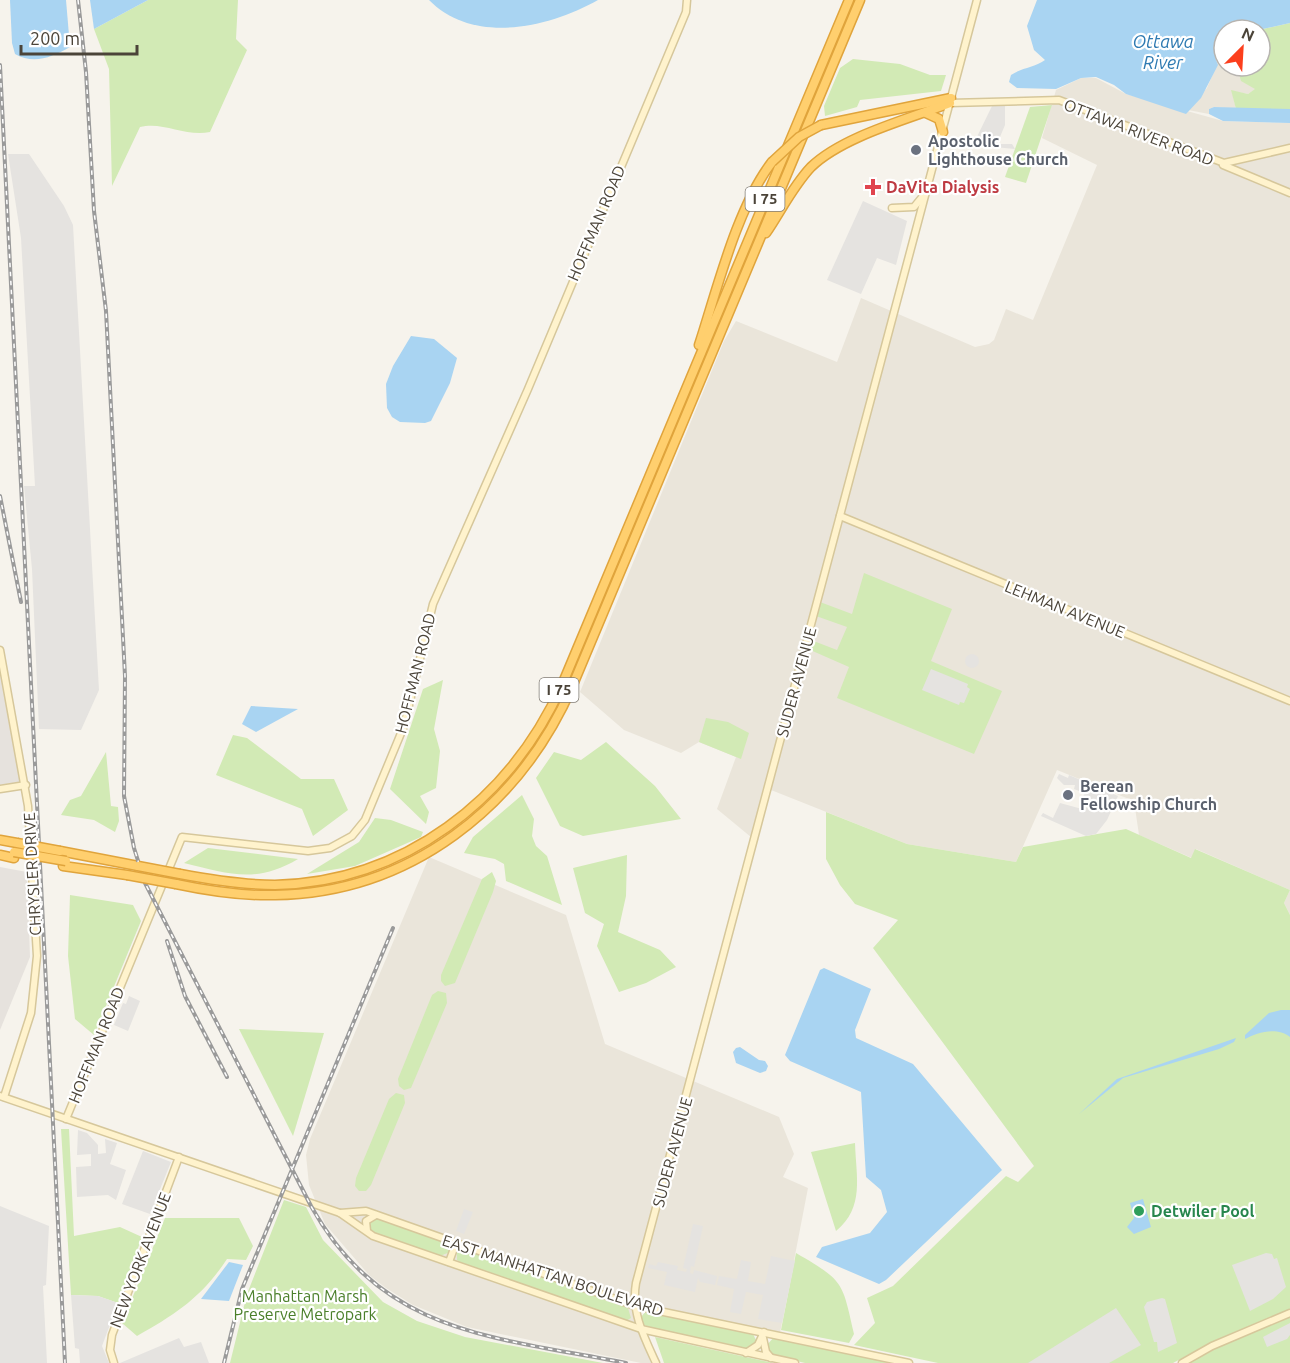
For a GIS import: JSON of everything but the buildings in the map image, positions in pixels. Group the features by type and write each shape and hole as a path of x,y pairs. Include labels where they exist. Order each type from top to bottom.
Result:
{"highway":[{"name":"I 75","path":"0,840 15,851 60,851 239,884 296,883 351,873 406,852 455,822 507,775 530,744 548,713 849,0"},
{"name":"I 75","path":"0,849 108,872 244,895 299,894 360,882 400,867 447,842 485,812 510,788 536,755 557,719 860,0"},
{"path":"682,398 740,226 758,184 772,162 799,137 821,126 951,100"},
{"path":"754,250 798,183 819,160 853,140 925,113 951,100"},
{"path":"925,113 939,119 943,132"},
{"path":"0,855 15,851"}],"street":[{"name":"HOFFMAN ROAD","path":"66,1119 182,837 320,850 346,840 365,820 409,711 433,604 524,396 686,12 687,0"},
{"name":"SUDER AVENUE","path":"656,1363 641,1329 635,1306 635,1292 641,1264 977,0"},
{"name":"OTTAWA RIVER ROAD","path":"951,100 1046,99 1065,102 1217,162 1235,165 1290,148"},
{"path":"1235,165 1290,193"},
{"path":"892,208 914,207 926,190"},
{"name":"LEHMAN AVENUE","path":"840,516 1290,701"},
{"name":"CHRYSLER DRIVE","path":"0,650 26,785 36,981 25,1035 2,1096"},
{"path":"0,789 26,785"},
{"name":"EAST MANHATTAN BOULEVARD","path":"2,1096 340,1213 367,1232 641,1329 795,1363"},
{"name":"NEW YORK AVENUE","path":"114,1363 110,1350 111,1339 179,1157"},
{"name":"EAST MANHATTAN BOULEVARD","path":"340,1213 366,1211 635,1306 764,1335 909,1363"},
{"path":"367,1232 366,1221 377,1215"},
{"path":"449,1262 456,1243"},
{"path":"1182,1363 1212,1346 1290,1313"},
{"path":"746,1353 753,1350 764,1335"},
{"path":"764,1335 766,1352 771,1358"}],"shaded area":[{"path":"1212,76 1212,78 1249,78 1256,89 1248,94 1232,91 1236,109 1214,107 1209,109 1209,114 1188,110 1207,88"},
{"path":"1081,78 1096,78 1126,94 1223,121 1290,123 1290,890 1196,849 1192,858 1139,835 1134,801 1057,770 1016,862 907,844 771,790 757,842 717,809 736,757 699,742 681,753 624,730 580,692 724,341 736,321 837,362 861,298 975,347 989,344 994,340 1006,309 1033,320 1097,165 1042,138 1056,90"},
{"path":"992,106 1005,106 1005,125 997,144 1012,144 1015,149 973,145"},
{"path":"8,154 29,154 64,206 73,225 99,690 81,730 39,729 32,569 24,486 35,486 21,238"},
{"path":"863,201 907,221 896,265 877,258 861,294 827,280"},
{"path":"0,650 25,781 0,785"},
{"path":"969,654 975,654 979,661 975,668 969,668 965,664 965,658"},
{"path":"931,669 968,684 967,687 970,689 964,703 960,702 959,705 922,690"},
{"path":"1059,774 1068,778 1069,775 1118,796 1107,820 1096,834 1086,836 1041,816 1043,813 1053,818 1060,803 1082,809 1084,793 1074,789 1075,785 1064,785 1057,778"},
{"path":"429,857 566,915 605,1044 779,1117 794,1154 783,1177 808,1188 779,1338 640,1310 651,1363 641,1363 467,1327 413,1305 386,1288 369,1275 325,1224 309,1185 306,1155 310,1139"},
{"path":"0,867 27,872 30,957 0,1030"},
{"path":"1290,890 1290,915 1284,903"},
{"path":"129,996 140,1001 128,1031 114,1025 123,1003 126,1004"},
{"path":"78,1130 87,1133 98,1145 98,1154 106,1153 105,1139 117,1143 110,1164 126,1170 116,1200 108,1195 77,1197 76,1167 91,1166 91,1154 77,1155"},
{"path":"143,1151 171,1162 150,1214 122,1204"},
{"path":"0,1206 49,1226 46,1285 43,1286 47,1363 0,1363"},
{"path":"464,1209 473,1212 464,1234 456,1231"},
{"path":"693,1224 703,1226 694,1267 691,1266 690,1273 693,1274 694,1270 717,1276 715,1285 700,1282 698,1278 695,1292 664,1285 667,1272 648,1268 649,1264 656,1266 658,1262 678,1266 677,1270 686,1272 687,1269 683,1268"},
{"path":"1266,1253 1272,1254 1274,1259 1277,1258 1286,1287 1273,1299 1250,1311 1232,1265"},
{"path":"771,1256 795,1261 782,1323 758,1319 763,1295 746,1292 741,1314 730,1312 734,1289 717,1285 719,1276 737,1279 741,1260 751,1262 748,1281 765,1284"},
{"path":"71,1295 98,1296 118,1303 102,1346 109,1363 80,1363 79,1349 75,1348"},
{"path":"1165,1299 1177,1343 1158,1352 1157,1342 1154,1342 1144,1307 1147,1302"},
{"path":"1116,1308 1141,1345 1109,1363 1028,1363"},
{"path":"1290,1323 1290,1335 1287,1339 1267,1347 1263,1337"},
{"path":"179,1338 184,1347 201,1342 209,1363 120,1363"}],"green space":[{"path":"148,0 238,0 236,39 247,50 210,132 192,132 157,126 140,127 112,186 109,69 94,29"},
{"path":"1290,23 1290,109 1236,109 1231,90 1248,94 1255,89 1241,81 1240,78 1272,78 1272,27"},
{"path":"853,59 900,64 930,75 946,75 941,91 860,100 857,107 825,116 824,106 840,68"},
{"path":"1052,105 1026,183 1005,177 1030,107"},
{"path":"864,573 952,609 931,661 1002,691 974,754 837,698 849,667 808,649 811,640 837,650 847,627 816,616 820,602 852,614"},
{"path":"443,680 434,729 440,751 436,788 420,796 429,812 426,824 390,789 423,689"},
{"path":"706,718 728,722 749,733 741,759 699,742"},
{"path":"233,735 247,738 301,779 334,779 348,810 313,836 302,809 216,775"},
{"path":"606,742 655,786 681,819 583,836 560,826 536,778 554,752 581,760"},
{"path":"106,752 111,806 118,807 119,821 115,832 94,820 61,815 70,800 81,796"},
{"path":"522,795 534,819 532,836 536,846 547,856 562,905 506,881 504,864 495,859 464,853 473,837"},
{"path":"826,812 907,844 1016,862 1023,847 1126,829 1191,858 1195,849 1290,890 1284,903 1290,915 1290,1309 1216,1340 1173,1363 938,1363 854,1345 875,1323 867,1298 893,1286 1006,1176 1018,1182 1034,1166 873,948 898,920 855,904 840,885 826,859"},
{"path":"375,818 391,820 423,832 421,837 355,866 307,874 359,842"},
{"path":"208,848 298,859 269,872 255,874 215,871 184,863"},
{"path":"627,855 626,896 618,932 660,950 676,967 646,983 619,992 597,946 604,924 585,913 573,868"},
{"path":"492,872 496,881 493,892 455,983 445,986 441,981 441,975 482,879"},
{"path":"70,895 133,905 141,921 94,1035 75,1019 68,956"},
{"path":"438,991 446,993 447,1003 411,1088 404,1090 399,1086 398,1079 432,995"},
{"path":"239,1029 324,1033 293,1136"},
{"path":"396,1093 404,1095 405,1103 371,1185 366,1191 359,1191 355,1186 356,1178 389,1099"},
{"path":"61,1129 69,1129 74,1236 120,1227 142,1237 118,1303 98,1296 71,1295"},
{"path":"855,1143 857,1191 855,1202 845,1222 836,1231 811,1152"},
{"name":"Manhattan Marsh Preserve Metropark","path":"284,1200 306,1207 323,1240 383,1302 417,1321 465,1337 603,1363 230,1363 247,1294"},
{"path":"165,1218 239,1218 253,1246 246,1260 227,1259 208,1284 187,1304 137,1336 122,1323"},
{"path":"377,1218 446,1242 450,1252 440,1256 373,1233 367,1223"},
{"path":"469,1249 627,1305 631,1318 626,1321 457,1260 457,1252"},
{"path":"796,1253 824,1270 843,1292 854,1334 849,1343 781,1330"},
{"path":"646,1311 752,1332 757,1342 749,1350 649,1327 644,1325 641,1317"},
{"path":"1290,1317 1290,1363 1189,1363 1219,1347"},
{"path":"655,1337 773,1363 664,1363"},
{"path":"774,1337 899,1363 805,1363 772,1355 767,1345"}],"water":[{"path":"10,0 66,0 70,47 50,57 36,59 15,54 12,43"},
{"path":"90,0 148,0 94,29"},
{"path":"429,0 598,0 557,18 534,24 489,27 467,23 447,14"},
{"name":"Ottawa River","path":"1037,0 1290,0 1290,23 1272,27 1272,18 1212,18 1212,77 1201,98 1186,114 1126,94 1114,85 1096,77 1081,78 1056,89 1017,88 1009,82 1011,75 1045,60 1034,50 1027,26"},
{"name":"Ottawa River","path":"1214,107 1290,109 1290,123 1223,121 1209,114 1209,109"},
{"path":"411,336 434,339 457,358 450,383 431,421 425,423 400,422 392,417 387,408 386,384 393,366"},
{"path":"251,706 298,709 256,732 242,724"},
{"path":"824,968 871,989 855,1030 856,1038 913,1064 1002,1170 886,1280 879,1284 816,1257 822,1247 870,1233 887,1212 881,1190 866,1177 861,1092 790,1061 785,1055 820,970"},
{"path":"1290,1010 1290,1037 1273,1031 1245,1039 1245,1035 1269,1013"},
{"path":"1236,1038 1234,1042 1219,1049 1123,1078 1079,1114 1117,1079"},
{"path":"740,1047 759,1060 765,1061 768,1066 766,1071 760,1073 736,1063 733,1052"},
{"name":"Detwiler Pool","path":"1143,1199 1151,1227 1134,1234 1127,1227 1134,1218 1130,1203"},
{"path":"229,1262 243,1265 229,1301 201,1299"}],"railway":[{"path":"78,0 86,72 94,211 106,311 125,676 124,796 134,848 145,883 311,1206 340,1249 372,1281 408,1306 446,1323 532,1346 626,1363"},
{"path":"0,65 65,1363"},
{"path":"0,496 21,602"},
{"path":"224,1363 242,1289 393,928"},
{"path":"167,941 185,996 227,1077"}],"place":[{"name":"Apostolic Lighthouse Church","path":"916,150"},
{"name":"DaVita Dialysis","path":"873,187"},
{"name":"Berean Fellowship Church","path":"1068,795"},
{"name":"Detwiler Pool","path":"1139,1211"}]}
